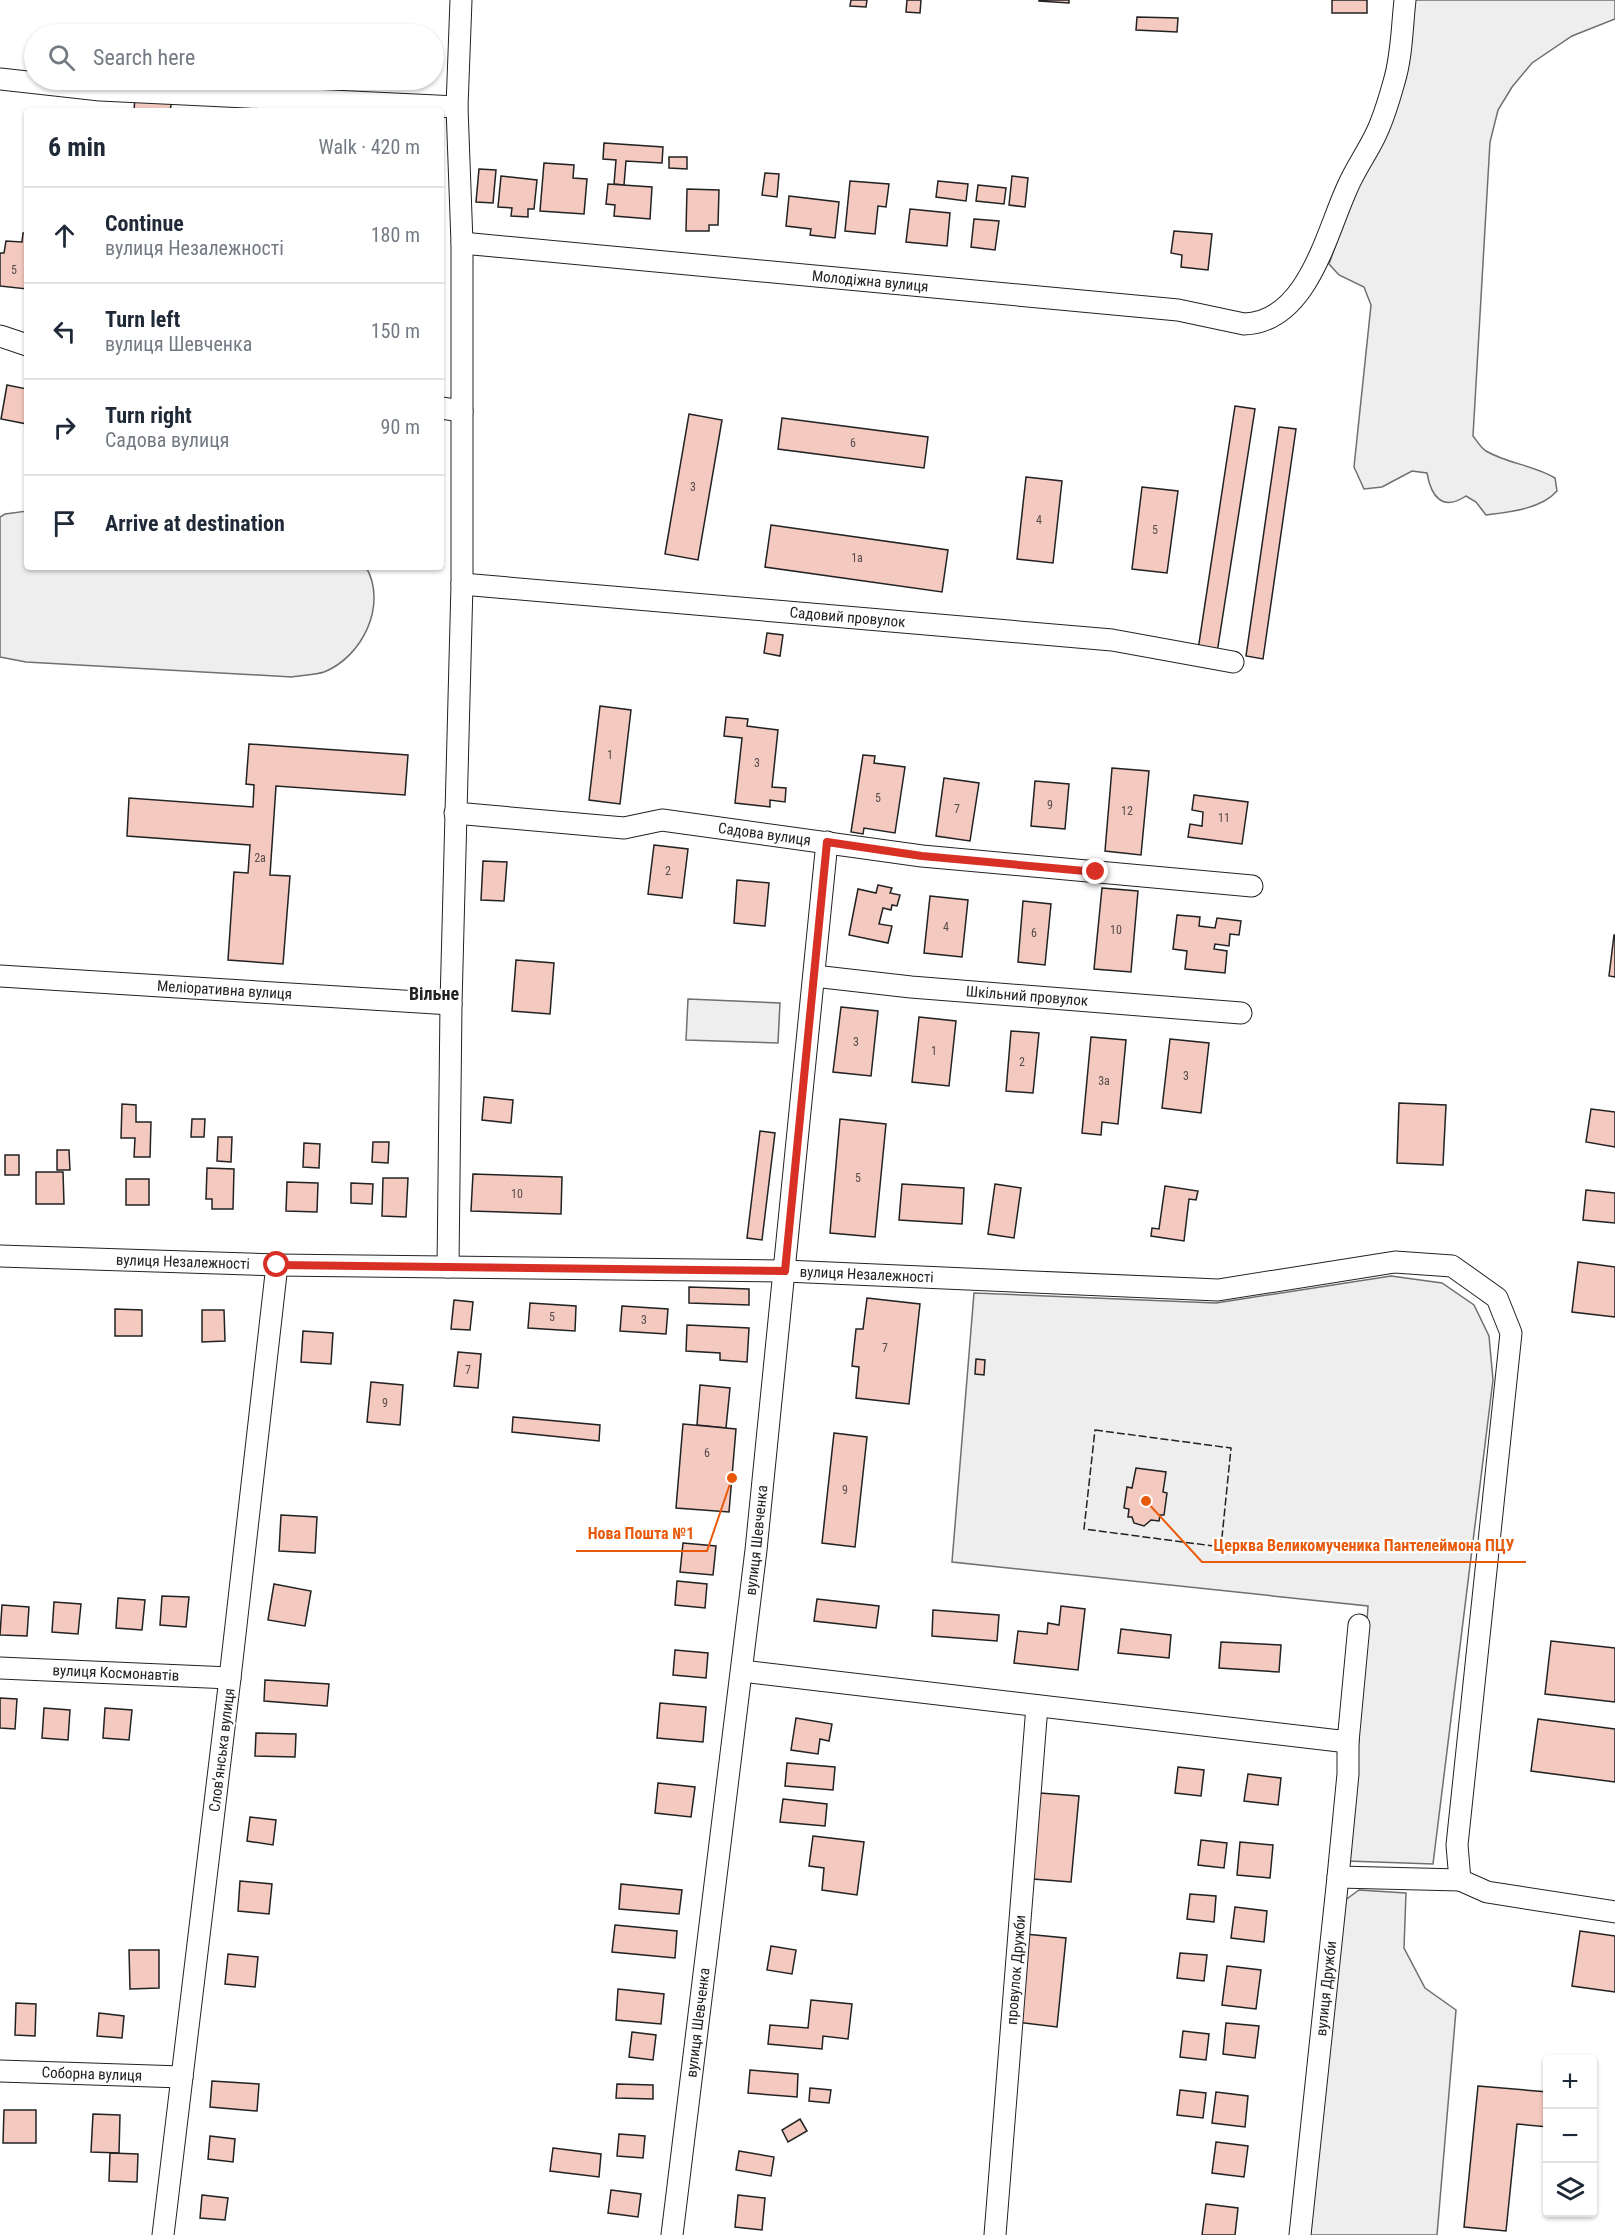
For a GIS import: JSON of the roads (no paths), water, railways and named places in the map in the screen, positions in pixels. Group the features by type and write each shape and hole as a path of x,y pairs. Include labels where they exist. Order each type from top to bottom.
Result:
{"street":[{"path":"448,1267 451,1004 462,584 462,243 457,107 461,0"},
{"name":"Молодіжна вулиця","path":"462,243 1178,310 1244,324 1254,324 1276,315 1301,290 1318,261 1348,186 1376,135 1395,80 1405,0"},
{"path":"0,79 24,82"},
{"path":"100,90 457,107"},
{"path":"0,336 24,344"},
{"path":"444,408 462,411"},
{"name":"Садовий провулок","path":"462,584 1112,640 1233,662"},
{"name":"Садова вулиця","path":"455,813 624,828 662,820 922,856 1252,886"},
{"name":"вулиця Шевченка","path":"672,2235 742,1671 785,1271 827,842"},
{"name":"Меліоративна вулиця","path":"0,976 451,1004"},
{"name":"Шкільний провулок","path":"814,976 911,987 1241,1013"},
{"name":"вулиця Незалежності","path":"0,1256 277,1265 785,1271 1218,1290 1395,1262 1452,1266 1497,1298 1511,1333 1457,1845 1460,1880"},
{"name":"Словʼянська вулиця","path":"163,2235 277,1265"},
{"name":"вулиця Дружби","path":"1300,2235 1348,1774 1348,1742 1359,1625"},
{"name":"вулиця Космонавтів","path":"0,1668 230,1678"},
{"path":"742,1671 1348,1742"},
{"name":"провулок Дружби","path":"995,2235 1037,1706"},
{"path":"1338,1877 1460,1880 1487,1892 1615,1911"},
{"name":"Соборна вулиця","path":"0,2071 182,2077"}],"place":[{"name":"Нова Пошта №1","path":"732,1478"},
{"name":"Церква Великомученика Пантелеймона ПЦУ","path":"1146,1501"}],"district":[{"name":"Вільне","path":"434,994"}]}
